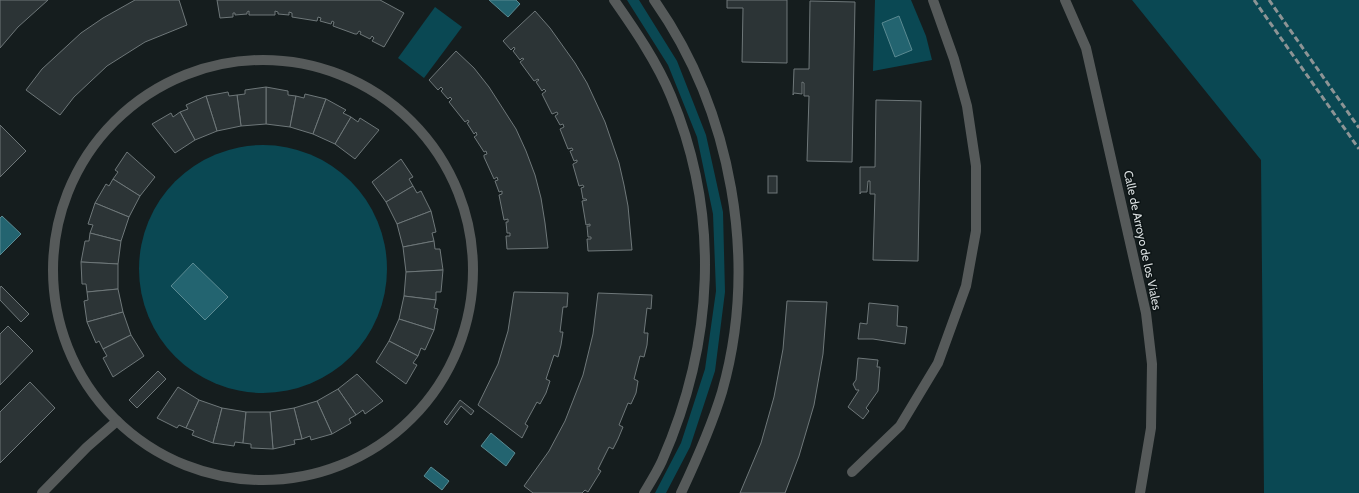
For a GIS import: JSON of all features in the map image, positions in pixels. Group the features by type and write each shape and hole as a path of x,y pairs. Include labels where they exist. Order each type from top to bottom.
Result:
{"street":[{"path":"614,0 642,39 671,96 692,155 704,217 706,280 699,343 684,405 661,463 644,493"},
{"path":"654,0 670,22 701,83 722,147 735,214 738,281 733,337 722,392 704,444 681,493"},
{"path":"852,472 900,426 938,363 966,286 976,231 976,166 967,106 957,69 933,0"},
{"name":"Calle de Arroyo de los Viales","path":"1065,0 1086,48 1100,104 1146,313 1152,364 1151,428 1140,493"},
{"path":"248,60 288,61 326,69 362,84 395,105 423,133 446,164 462,200 472,238 474,277 471,309 462,341 449,370 431,397 416,414 387,440 363,455 336,467 308,475 280,480 251,480 222,476 194,469 143,443 117,421 100,404 83,380 70,355 60,328 55,307 52,271 54,242 58,221 69,187 82,162 106,128 136,101 171,80 210,66 248,60"},
{"path":"42,493 87,447 117,421"}],"shaded area":[{"path":"489,0 516,0 520,4 508,17"},
{"path":"627,0 639,0 677,61 706,135 723,212 725,292 715,371 690,447 666,493 655,493 681,443 705,369 716,291 713,214 697,137 668,65"},
{"path":"875,0 911,0 926,36 932,60 873,71"},
{"path":"1132,0 1359,0 1359,493 1264,493 1261,160"},
{"path":"435,7 462,27 424,78 398,58"},
{"path":"899,16 912,50 895,57 882,23"},
{"path":"263,145 287,148 310,155 332,166 351,181 366,200 377,222 384,245 387,269 384,293 377,316 366,338 351,357 332,372 310,383 287,390 263,393 239,390 216,383 194,372 175,357 160,338 149,316 142,293 139,269 142,245 149,222 160,200 175,181 194,166 216,155 239,148"},
{"path":"2,216 21,234 0,255 0,218"},
{"path":"193,263 228,297 205,320 171,286"},
{"path":"491,433 515,453 506,466 481,446"},
{"path":"431,467 449,481 442,490 424,476"}],"building":[{"path":"0,0 48,0 18,27 0,48"},
{"path":"135,0 179,0 187,25 145,42 107,66 74,97 60,115 26,90 42,69 81,33 103,18"},
{"path":"217,0 380,0 404,13 384,47 372,41 374,38 372,36 370,39 360,34 361,32 359,31 355,34 333,26 334,22 332,21 331,24 320,21 321,18 318,17 317,21 292,17 292,13 289,12 289,15 278,14 278,12 275,11 275,15 249,15 249,11 247,14 235,15 235,13 233,13 233,17 220,18"},
{"path":"727,0 787,0 787,63 742,62 743,8 727,8"},
{"path":"810,1 855,2 852,162 807,161 809,96 804,96 804,83 802,82 802,94 794,93 793,95 794,69 809,69"},
{"path":"535,11 550,28 575,63 587,83 605,122 619,163 624,185 628,206 632,250 588,251 587,239 591,239 591,237 588,237 587,226 590,226 590,224 586,225 582,201 587,200 583,199 581,188 584,187 583,185 579,186 573,165 577,162 577,160 574,161 570,151 573,150 572,148 568,149 560,129 564,127 563,124 560,125 555,116 558,114 557,112 552,114 542,94 546,91 544,89 542,91 536,82 539,80 534,81 520,62 524,59 522,58 520,60 513,51 515,49 514,47 511,50 503,41"},
{"path":"456,51 474,68 489,87 516,129 535,175 541,198 548,248 507,249 506,236 510,236 510,233 507,233 506,222 508,222 508,219 504,220 499,195 502,194 502,191 499,192 495,181 498,180 497,177 494,179 484,157 484,155 487,154 486,151 484,152 474,137 477,135 476,132 474,134 467,123 469,122 468,120 465,122 449,102 452,99 450,97 448,99 441,91 443,89 441,87 438,90 429,80"},
{"path":"266,87 288,91 288,95 296,96 290,127 266,124"},
{"path":"266,87 266,124 241,126 237,95 245,94 245,90"},
{"path":"228,92 229,96 237,95 241,126 217,131 206,96"},
{"path":"305,94 326,99 313,134 290,127 296,96 304,98"},
{"path":"206,96 217,131 195,140 180,112 188,109 186,105"},
{"path":"326,99 346,110 343,113 351,117 335,144 313,134"},
{"path":"876,100 921,101 918,261 873,260 875,194 870,194 870,181 868,181 867,192 861,192 860,194 860,167 875,167"},
{"path":"180,112 195,140 175,153 152,124 171,113 173,117"},
{"path":"351,117 358,122 360,118 379,130 355,159 335,144"},
{"path":"0,125 26,151 0,177"},
{"path":"127,152 155,177 140,196 113,179 118,172 115,170"},
{"path":"401,159 413,177 409,179 413,186 386,202 372,182"},
{"path":"768,176 777,176 777,193 768,193"},
{"path":"113,179 140,196 129,217 95,203 106,184 109,186"},
{"path":"413,186 417,193 421,191 431,211 397,224 386,202"},
{"path":"95,203 129,217 121,241 90,233 93,225 88,224"},
{"path":"431,211 436,232 432,233 434,241 403,247 397,224"},
{"path":"90,233 121,241 118,264 81,262 85,241 89,241"},
{"path":"434,241 435,249 440,249 443,270 406,272 403,247"},
{"path":"81,262 118,264 118,289 87,292 86,284 82,284"},
{"path":"443,270 441,292 436,292 436,300 404,296 406,272"},
{"path":"1,286 29,314 21,322 0,300"},
{"path":"118,289 123,312 87,322 84,301 88,300 87,292"},
{"path":"514,292 568,293 567,307 563,307 560,332 563,332 558,357 554,355 546,379 550,381 546,393 540,404 537,402 525,424 528,426 522,438 478,405 498,364 508,331"},
{"path":"598,293 652,295 651,309 647,308 644,333 648,333 647,345 644,357 640,356 634,379 638,381 636,393 631,404 628,403 619,425 623,427 618,439 613,449 609,447 598,469 601,471 588,492 585,490 582,493 533,493 524,486 549,451 565,421 583,375 593,334"},
{"path":"404,296 436,300 434,308 438,309 434,330 399,319"},
{"path":"787,301 827,302 823,354 814,405 799,456 785,493 740,493 761,443 774,397 783,349"},
{"path":"869,303 898,306 897,326 907,327 905,344 873,339 858,339 860,323 867,324"},
{"path":"123,312 131,335 103,349 99,341 96,343 87,322"},
{"path":"399,319 434,330 425,350 421,348 418,356 389,341"},
{"path":"8,326 33,351 0,385 0,334"},
{"path":"131,335 144,356 113,377 103,358 107,356 103,349"},
{"path":"389,341 418,356 413,363 417,365 406,384 376,362"},
{"path":"858,358 878,360 877,367 880,367 878,391 866,408 869,411 863,419 848,407 859,390 856,390 853,384 856,380"},
{"path":"158,371 166,379 137,408 129,400"},
{"path":"357,374 383,401 365,414 363,410 356,415 338,389"},
{"path":"30,382 55,408 0,463 0,412"},
{"path":"178,387 199,400 186,428 179,425 177,428 157,418"},
{"path":"338,389 356,415 349,419 351,423 332,434 317,401"},
{"path":"199,400 222,408 213,443 192,435 194,431 186,428"},
{"path":"460,400 474,411 471,415 461,406 447,425 444,422"},
{"path":"317,401 332,434 311,440 310,436 302,439 294,408"},
{"path":"222,408 246,412 243,443 235,442 234,446 213,443"},
{"path":"294,408 302,439 294,440 295,444 273,449 270,412"},
{"path":"246,412 270,412 273,449 251,448 251,444 243,443"}],"railway":[{"path":"1254,0 1359,149"},
{"path":"1269,0 1359,128"}]}
